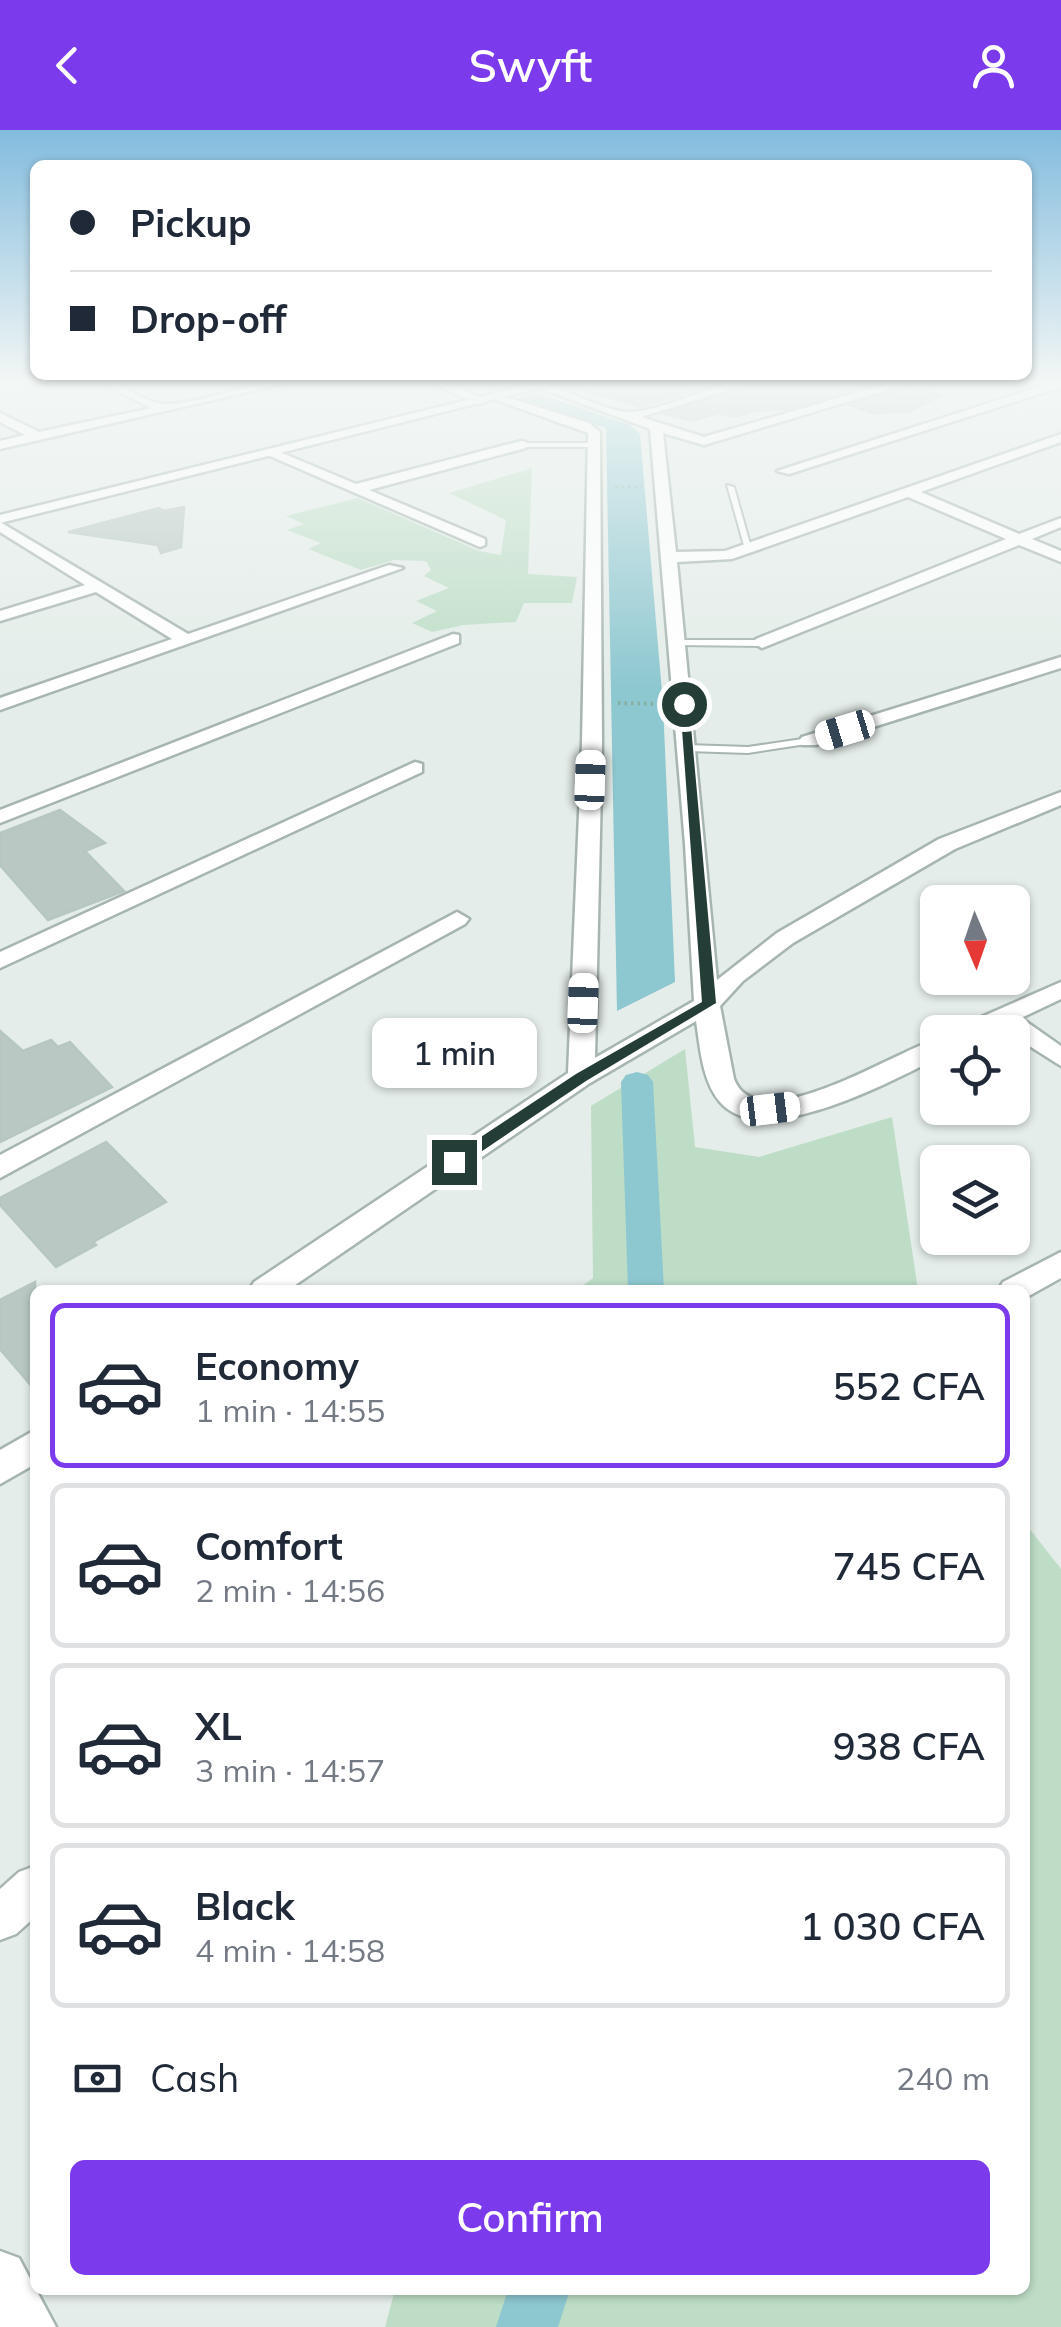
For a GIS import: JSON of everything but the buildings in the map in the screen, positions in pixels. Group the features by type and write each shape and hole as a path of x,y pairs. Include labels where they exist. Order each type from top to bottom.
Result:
{"street":[{"path":"0,503 83,483"},
{"path":"0,523 156,483"},
{"path":"340,483 480,542"},
{"path":"355,489 380,483"},
{"path":"581,1077 592,743 594,483"},
{"path":"661,483 680,643 709,1003 720,1076 727,1095 746,1108 802,1106 920,1056"},
{"path":"668,557 727,556 935,483"},
{"path":"908,492 1061,558"},
{"path":"762,643 1061,522"},
{"path":"0,523 186,640"},
{"path":"0,543 21,538"},
{"path":"0,704 396,568"},
{"path":"0,616 98,586"},
{"path":"0,818 453,639"},
{"path":"809,741 1061,662"},
{"path":"0,961 414,768"},
{"path":"272,1285 581,1077 709,1003 734,976 817,919 947,844 1061,798"},
{"path":"0,1168 457,919"},
{"path":"1008,1015 1061,990"},
{"path":"1030,1036 1061,1058"},
{"path":"1023,1285 1061,1264"},
{"path":"0,1469 30,1448"},
{"path":"0,1918 30,1892"},
{"path":"0,2277 29,2327"}],"lane":[{"path":"730,487 749,549"},
{"path":"680,643 762,643"},
{"path":"687,748 748,750 809,741"}],"path":[{"path":"607,487 646,488"},
{"path":"614,703 663,704"}],"green space":[{"path":"484,483 531,483 528,574 577,577 572,603 524,603 516,622 463,625 432,632 412,623 437,611 416,601 449,588 424,576 431,570 426,561 394,560 361,570 308,549 321,543 287,530 304,524 286,516 358,498 479,551 501,555 506,520 449,493"},
{"path":"685,1049 695,1147 759,1157 892,1117 917,1285 584,1285 593,1278 591,1106"},
{"path":"1030,1529 1061,1569 1061,2327 385,2327 394,2295 1030,2295"}],"water":[{"path":"607,483 644,483 663,704 675,982 617,1011"}],"waterway":[{"path":"637,1082 646,1285"},
{"path":"527,2327 537,2295"}],"route":[{"path":"454,1162 581,1077 709,1003 684,704"}]}
